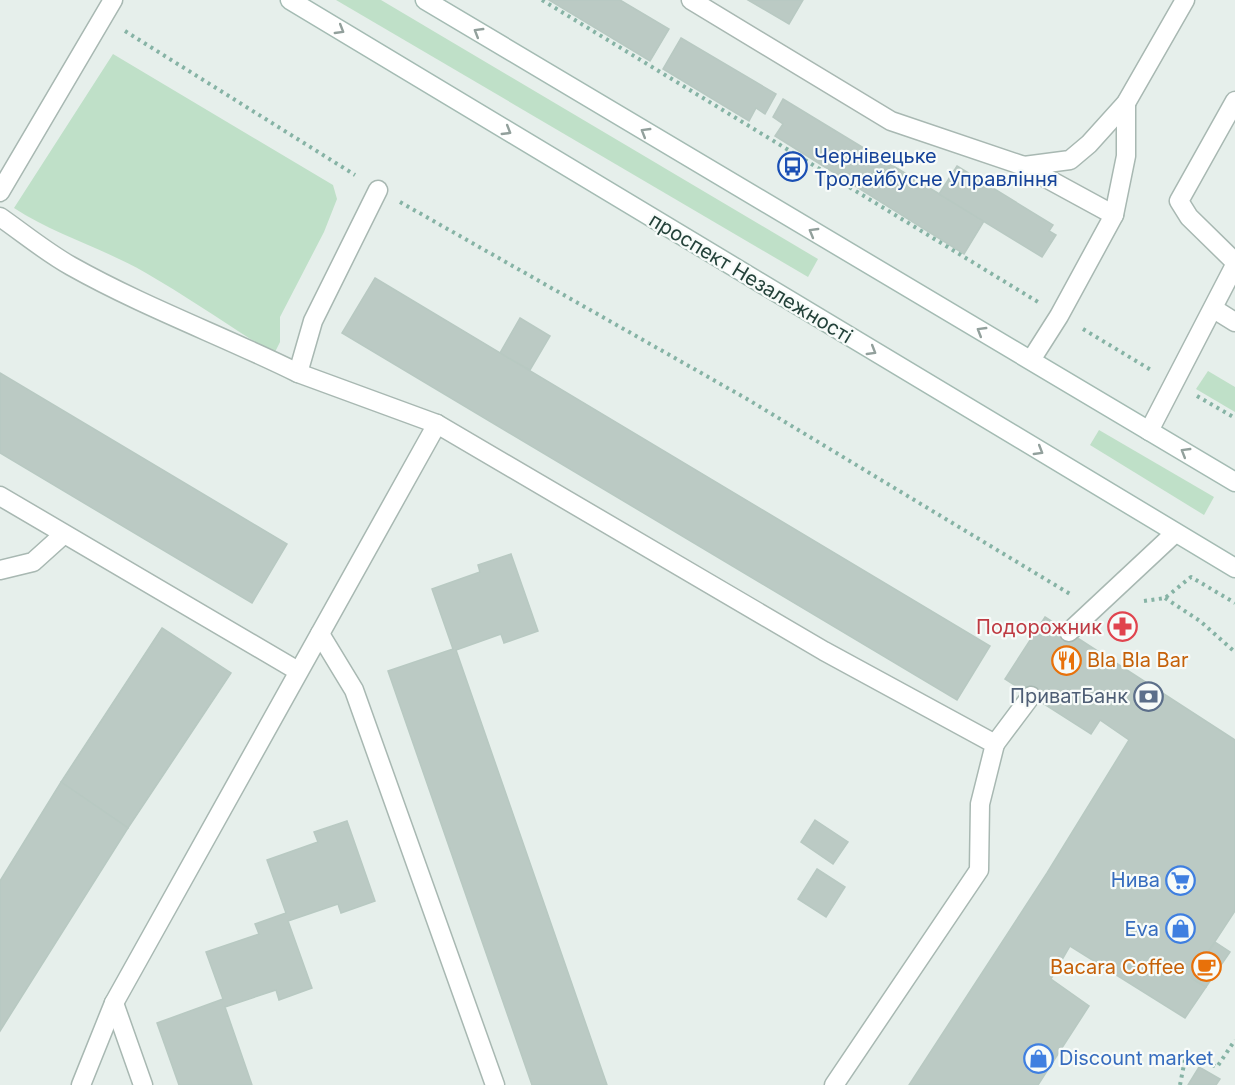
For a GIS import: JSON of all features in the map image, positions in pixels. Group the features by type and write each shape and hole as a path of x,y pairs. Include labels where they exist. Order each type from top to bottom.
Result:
{"main road":[{"path":"0,192 113,0"},
{"name":"проспект Незалежності","path":"290,0 1235,568"},
{"path":"425,0 1235,482"},
{"path":"691,0 891,121 1024,166 1114,215"},
{"path":"1024,166 1070,160 1089,144 1126,104 1185,0"},
{"path":"1149,431 1214,309 1235,263 1189,217 1179,201 1235,101"},
{"path":"1031,360 1059,316 1114,215 1125,156 1126,104"},
{"path":"298,373 313,321 378,190"},
{"path":"0,217 70,265 141,302 230,339 298,373 437,424 824,651 995,744"},
{"path":"1214,309 1235,322"},
{"path":"81,1085 114,1003 437,424"},
{"path":"0,496 298,671"},
{"path":"1069,632 1175,533"},
{"path":"0,570 33,562 63,535"},
{"path":"320,634 354,690 495,1085"},
{"path":"834,1085 979,870 980,804 995,744 1031,696"},
{"path":"114,1003 143,1085"}],"path":[{"path":"542,0 1059,316 1235,418"},
{"path":"103,18 378,190 747,399 1095,609"},
{"path":"1142,602 1165,598 1191,578 1235,603"},
{"path":"1165,598 1200,621 1235,652"},
{"path":"1180,1085 1186,1054 1216,1067 1235,1040"}],"green space":[{"path":"336,0 381,0 818,259 808,277"},
{"path":"113,54 333,185 337,199 324,232 280,317 280,342 274,354 146,273 46,226 14,208"},
{"path":"1208,371 1235,387 1235,412 1196,389"},
{"path":"1099,430 1214,497 1204,515 1090,445"}],"building":[{"path":"549,0 620,0 669,29 650,61"},
{"path":"748,0 803,0 789,24"},
{"path":"681,38 776,94 765,114 756,108 749,121 663,69"},
{"path":"783,99 984,221 964,254 775,136 783,124 773,117"},
{"path":"957,166 1053,225 1049,231 1056,235 1042,257 939,194"},
{"path":"375,278 990,646 957,700 342,333"},
{"path":"520,318 550,336 530,370 500,353"},
{"path":"0,373 287,544 252,603 0,453"},
{"path":"511,554 538,631 504,643 501,634 456,650 607,1085 532,1085 388,671 453,649 432,589 480,572 478,565"},
{"path":"1045,617 1235,740 1235,911 1191,978 1206,987 1185,1018 1070,946 1051,979 1089,1006 1038,1085 909,1085 1047,873 1129,740 1100,720 1091,734 1005,679"},
{"path":"162,628 231,673 128,828 61,782"},
{"path":"61,782 128,828 0,1031 0,881"},
{"path":"815,820 848,842 833,864 801,842"},
{"path":"347,821 375,901 341,913 338,904 288,921 312,988 279,1000 276,990 225,1007 252,1085 179,1085 157,1023 223,999 206,952 259,934 255,924 286,913 267,860 318,842 314,832"},
{"path":"817,869 845,887 826,917 798,899"},
{"path":"1215,942 1230,952 1206,987 1191,978"},
{"path":"1199,1067 1220,1079 1216,1085 1188,1085"}],"place":[{"name":"Чернівецьке Тролейбусне Управління","path":"793,167"},
{"name":"Подорожник","path":"1123,627"},
{"name":"Bla Bla Bar","path":"1066,660"},
{"name":"ПриватБанк","path":"1149,696"},
{"name":"Нива","path":"1181,880"},
{"name":"Eva","path":"1180,929"},
{"name":"Bacara Coffee","path":"1206,967"},
{"name":"Discount market","path":"1038,1058"}]}
